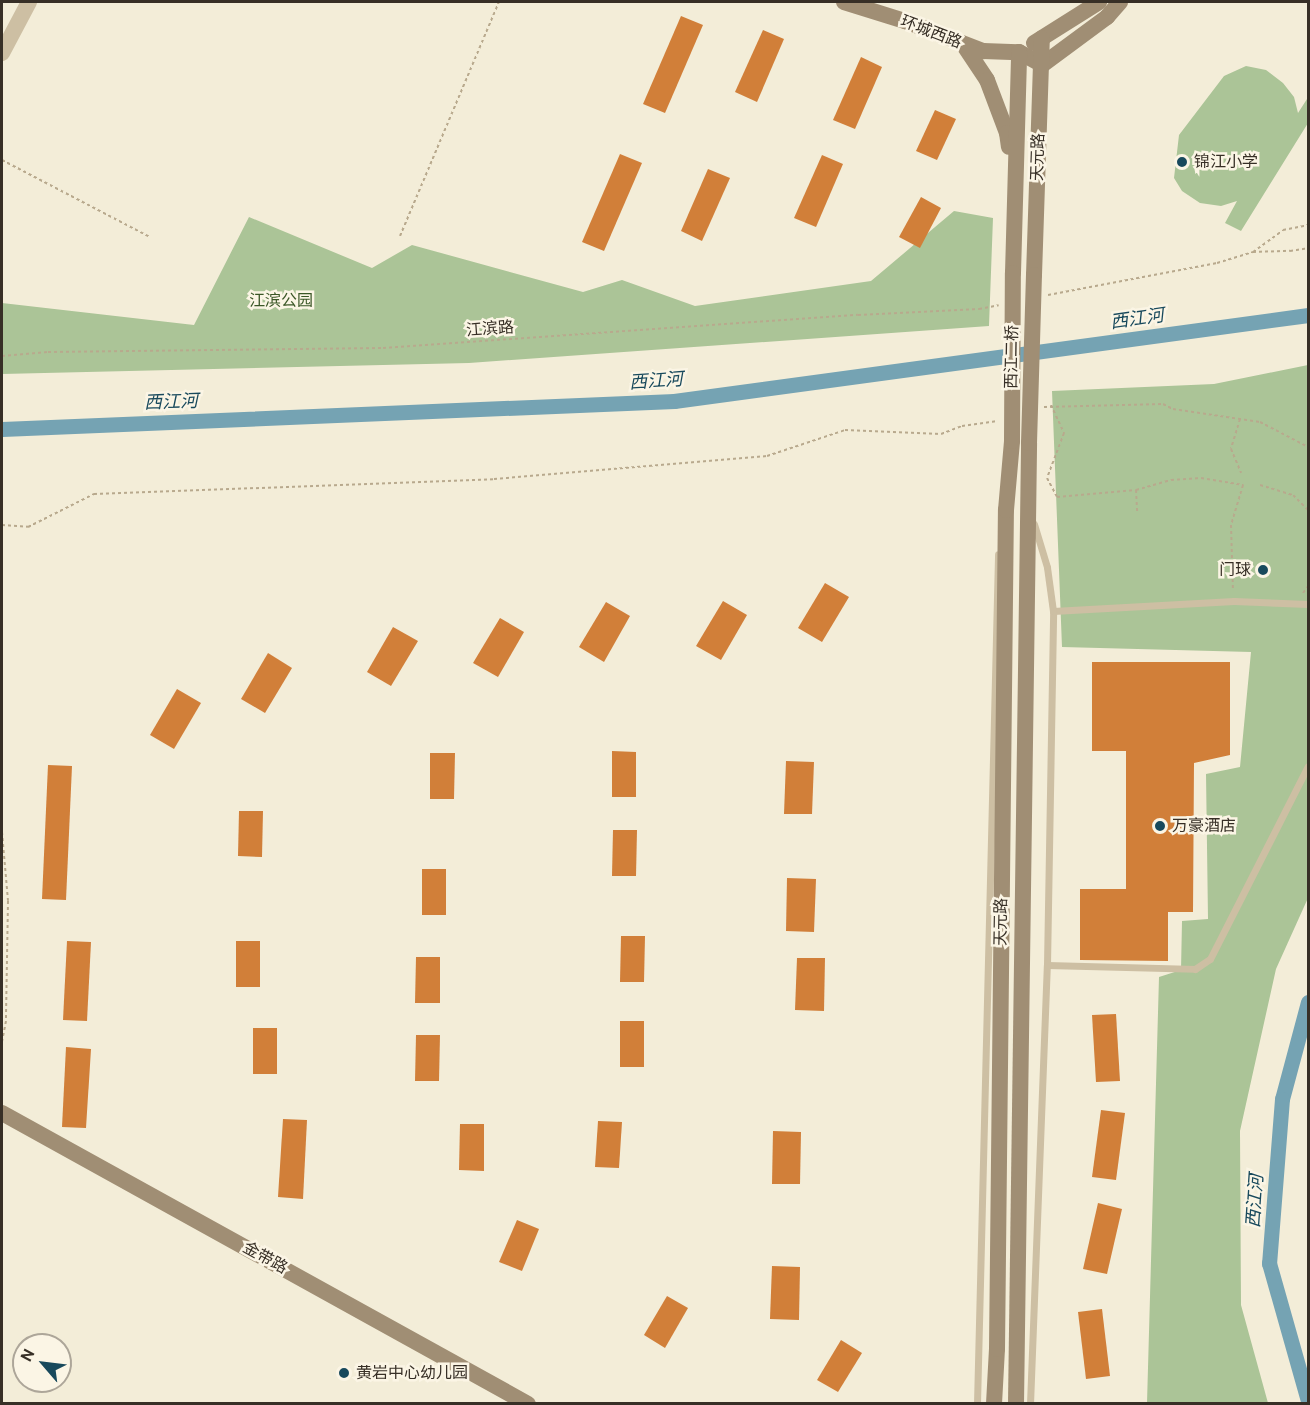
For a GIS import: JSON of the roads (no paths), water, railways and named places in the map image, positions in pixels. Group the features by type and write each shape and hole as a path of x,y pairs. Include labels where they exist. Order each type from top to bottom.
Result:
{"main road":[{"name":"环城西路","path":"844,2 905,21 983,51 1019,52"},
{"path":"1099,2 1019,52 1042,65 1107,16 1120,2"},
{"name":"天元路","path":"1034,275 1042,38"},
{"path":"963,44 987,80 1007,133 1015,194"},
{"name":"天元路","path":"1013,273 1019,52"},
{"name":"西江二桥","path":"1012,441 1013,273"},
{"name":"西江二桥","path":"1029,442 1034,275"},
{"name":"天元路","path":"994,1404 997,1349 1005,510 1012,441"},
{"name":"天元路","path":"1016,1404 1030,512 1029,442"},
{"name":"金带路","path":"2,1113 528,1404"}],"street":[{"path":"2,53 29,2"}],"lane":[{"path":"977,1404 997,565 1005,510"},
{"path":"1030,512 1047,567 1053,611 1047,965 1030,1404"},
{"path":"1053,611 1234,601 1308,604"},
{"path":"1047,965 1195,969 1210,959 1308,766"}],"waterway":[{"name":"西江河","path":"2,429 674,401 1308,315"},
{"name":"西江河","path":"1308,1002 1282,1099 1269,1263 1308,1401"}],"place":[{"name":"锦江小学","path":"1182,162"},
{"name":"门球","path":"1263,570"},
{"name":"万豪酒店","path":"1160,826"},
{"name":"黄岩中心幼儿园","path":"344,1373"}],"park label":[{"name":"江滨公园","path":"281,301"}]}
